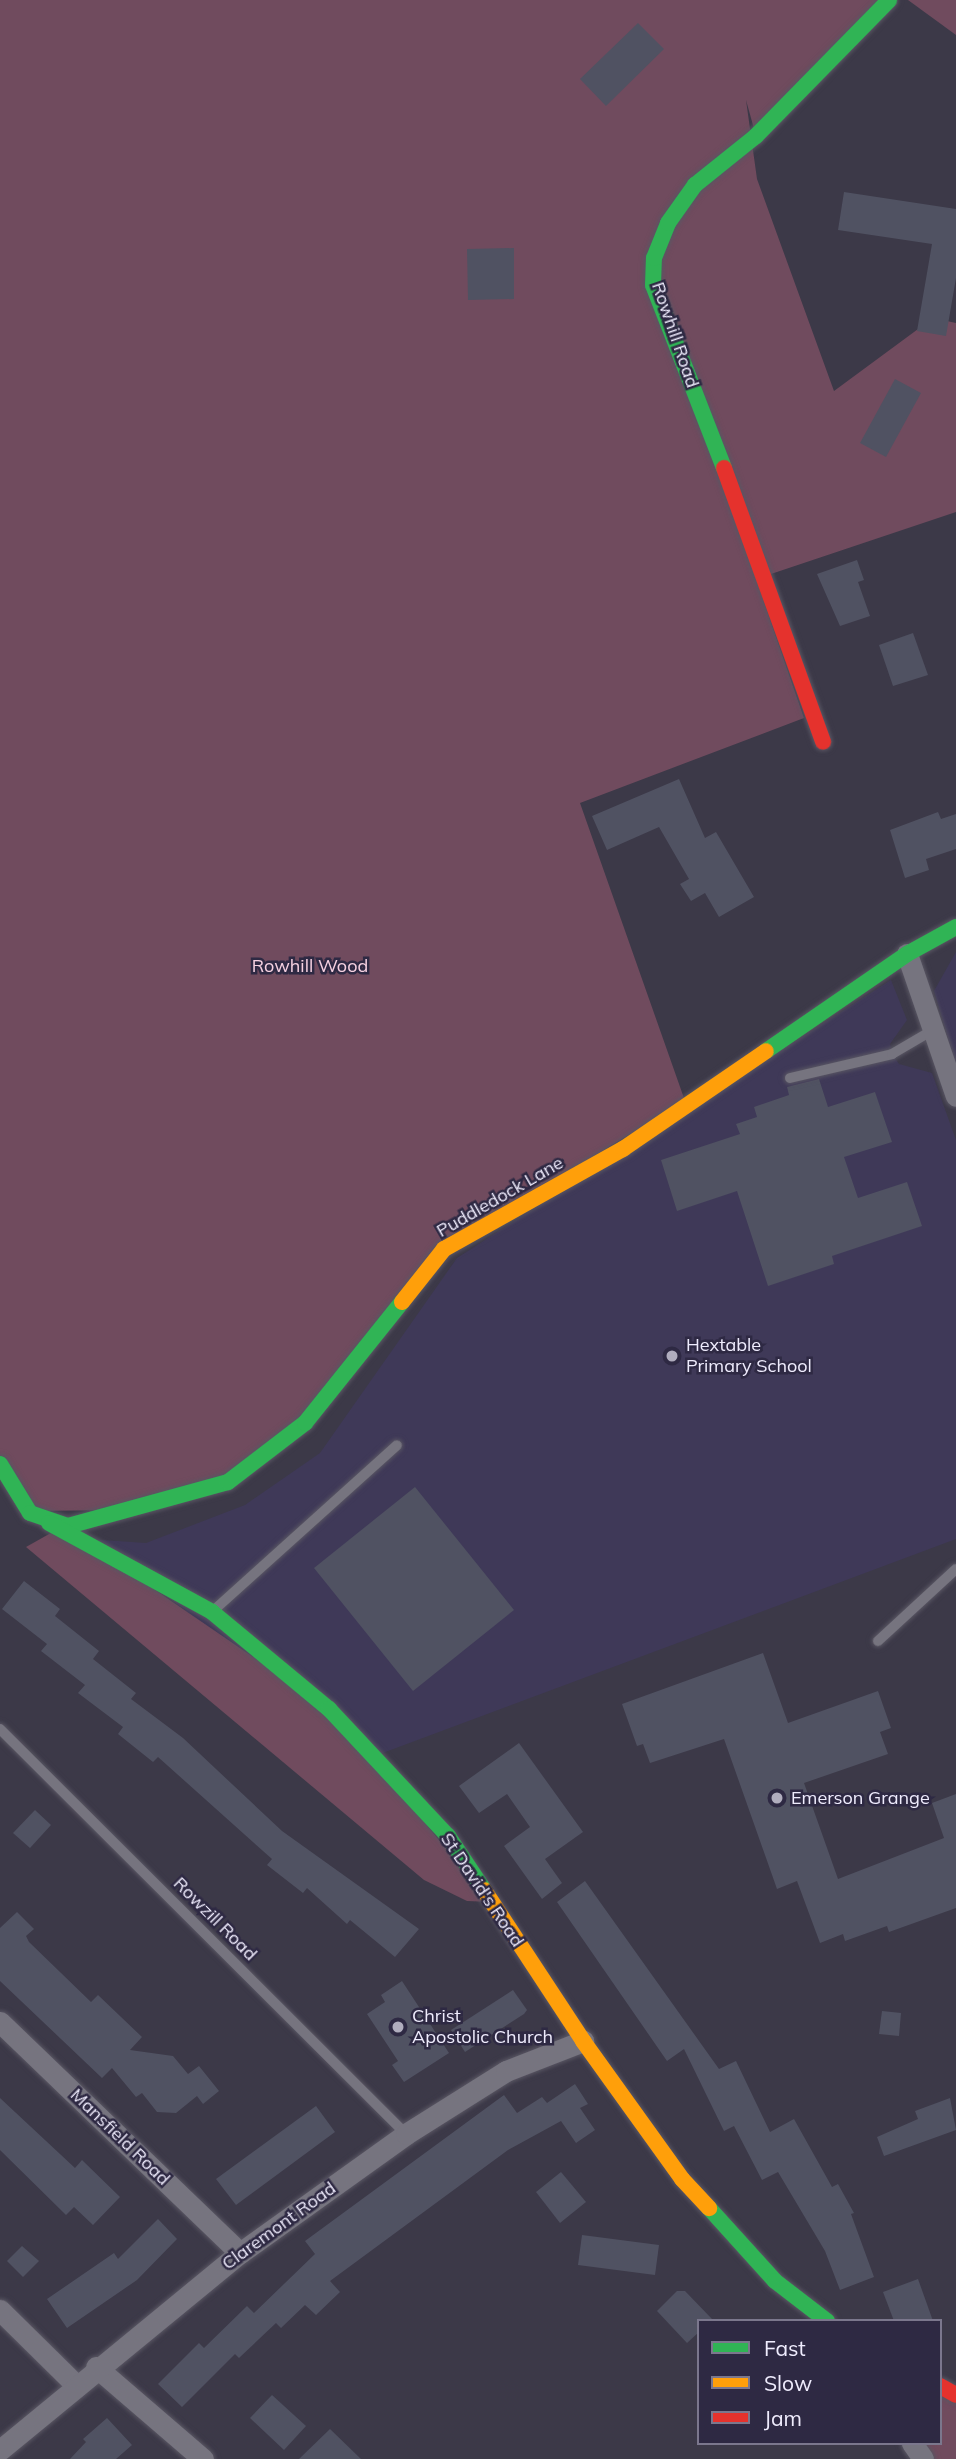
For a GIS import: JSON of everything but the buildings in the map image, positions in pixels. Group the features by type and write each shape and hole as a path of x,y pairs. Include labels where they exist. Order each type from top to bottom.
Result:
{"street":[{"name":"Rowhill Road","path":"823,742 778,608 653,285 654,258 668,223 695,185 756,136 889,0"},
{"name":"Puddledock Lane","path":"30,1513 68,1526 228,1482 305,1423 444,1249 623,1149 907,954 956,928"},
{"path":"907,954 956,1096"},
{"path":"0,1464 30,1513"},
{"name":"St David's Road","path":"30,1513 212,1612 329,1709 448,1836 583,2041 682,2179 775,2281 824,2319"},
{"name":"Mansfield Road","path":"0,2022 240,2253"},
{"name":"Claremont Road","path":"0,2450 96,2367 240,2253 406,2134 506,2071 583,2041"},
{"path":"0,2310 77,2386"},
{"path":"96,2367 204,2459"}],"lane":[{"path":"790,1078 892,1054 933,1030"},
{"path":"212,1612 397,1445"},
{"path":"878,1641 956,1569"},
{"name":"Rowzill Road","path":"0,1729 406,2134"}],"shaded area":[{"path":"956,952 956,1065 934,991"},
{"name":"Hextable Primary School","path":"891,980 907,1020 890,1044 892,1054 899,1064 932,1073 956,1140 956,1539 380,1754 88,1539 146,1543 245,1505 320,1453 457,1258"}],"green space":[{"name":"Rowhill Wood","path":"0,0 886,0 756,136 746,100 757,179 834,391 933,318 956,323 956,512 756,579 804,718 580,803 685,1101 443,1247 302,1422 227,1479 123,1510 34,1511 0,1459"},
{"path":"908,0 956,0 956,35"},
{"path":"58,1529 107,1557 329,1709 491,1902 467,1901 424,1880 26,1547"},
{"path":"942,2389 956,2396 956,2459 925,2459 916,2445 942,2445"}],"traffic: fast":[{"path":"724,468 653,285 654,258 668,223 695,185 756,136 889,0"},
{"path":"766,1051 907,954 956,927"},
{"path":"0,1464 30,1513 68,1526 228,1482 305,1423 402,1302"},
{"path":"49,1523 212,1612 329,1709 448,1836 484,1890"},
{"path":"709,2208 775,2281 824,2319"}],"traffic: slow":[{"path":"402,1302 444,1249 623,1149 766,1051"},
{"path":"484,1890 583,2041 682,2179 709,2208"}],"traffic: jam":[{"path":"724,468 823,742"},
{"path":"942,2387 956,2395"}],"place":[{"name":"Hextable Primary School","path":"672,1356"},
{"name":"Emerson Grange","path":"777,1798"},
{"name":"Christ Apostolic Church","path":"398,2027"}]}
